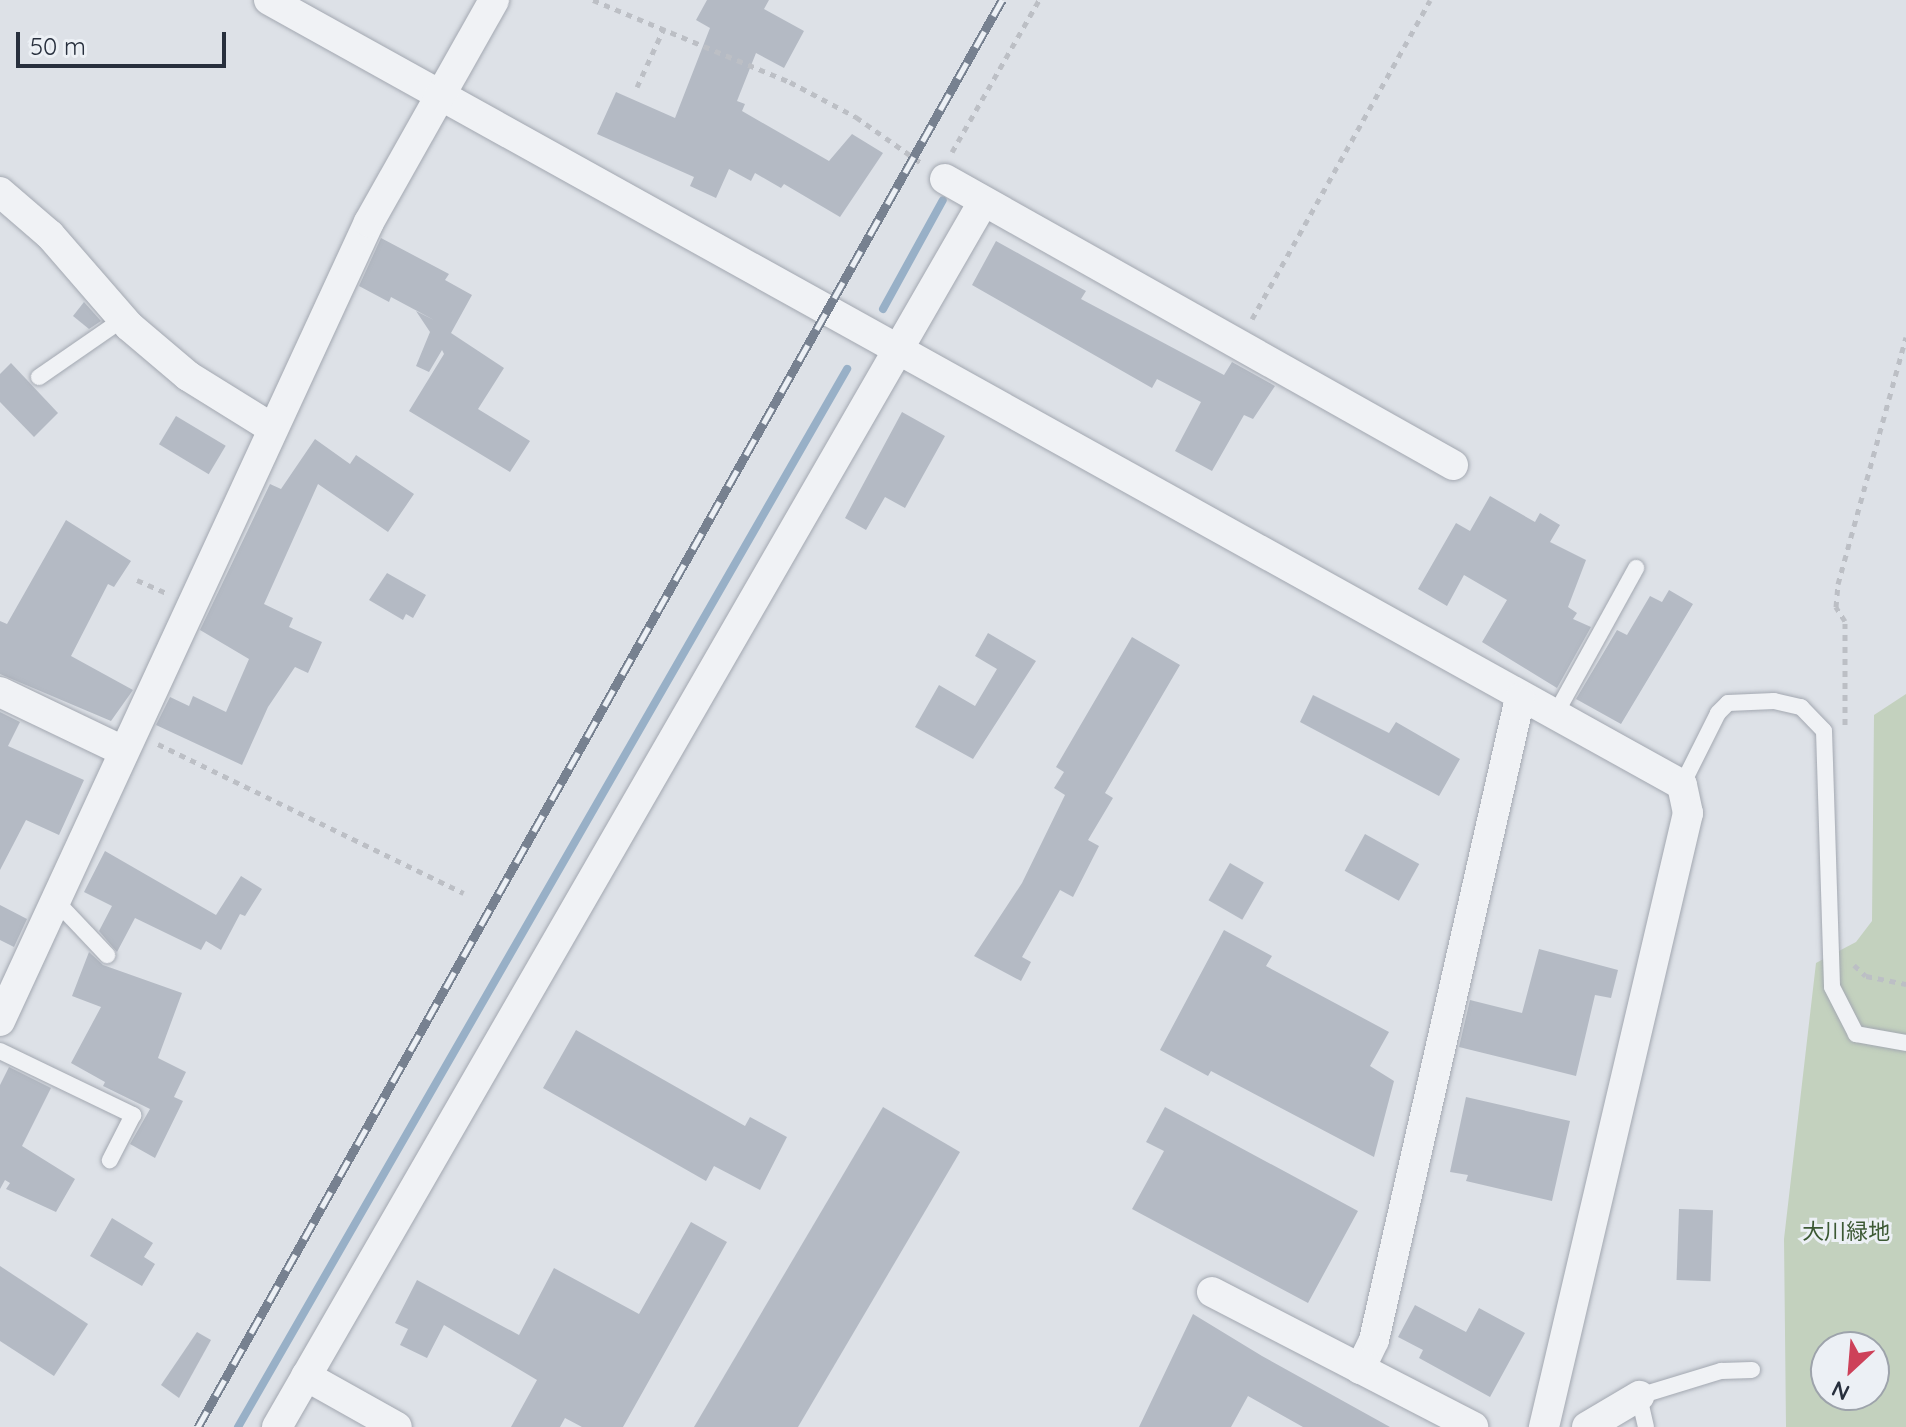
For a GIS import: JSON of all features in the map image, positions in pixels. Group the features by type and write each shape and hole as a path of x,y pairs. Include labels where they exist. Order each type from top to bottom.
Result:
{"street":[{"path":"269,0 899,353 1682,785 1688,813 1544,1427"},
{"path":"0,1021 369,222 437,96 494,0"},
{"path":"945,179 1453,465"},
{"path":"0,192 50,235 123,319 188,376 272,428"},
{"path":"277,1427 899,353 983,202"},
{"path":"0,692 127,741"},
{"path":"1360,1369 1374,1340 1520,698"},
{"path":"1212,1292 1473,1427"},
{"path":"306,1376 397,1427"},
{"path":"1587,1427 1639,1396"}],"lane":[{"path":"39,377 123,319"},
{"path":"1555,715 1636,568"},
{"path":"1682,785 1718,713 1728,703 1758,700 1801,707 1824,731 1832,987 1856,1034 1906,1043"},
{"path":"55,900 107,955"},
{"path":"0,1051 133,1115 110,1160"},
{"path":"1646,1427 1639,1396 1721,1371 1752,1370"}],"path":[{"path":"593,0 790,82 856,117 945,179 948,158 1039,0"},
{"path":"1238,345 1430,0"},
{"path":"637,87 664,28"},
{"path":"1836,607 1906,337"},
{"path":"127,741 464,893"}],"green space":[{"name":"大川緑地","path":"1906,694 1906,1427 1786,1427 1784,1239 1816,963 1856,942 1872,921 1874,715"}],"building":[{"path":"707,0 769,0 764,9 804,31 784,68 756,53 737,101 745,104 742,111 829,161 852,134 883,153 840,217 784,184 781,188 755,173 751,181 729,169 716,198 690,186 694,177 597,134 616,92 675,118 710,28 696,20"},
{"path":"381,238 449,274 445,280 472,295 451,333 504,368 478,409 530,441 510,472 409,411 444,354 442,350 429,372 416,366 430,332 416,311 434,320 391,297 389,302 359,286"},
{"path":"996,241 1086,291 1081,299 1224,375 1232,362 1275,386 1253,419 1244,415 1212,471 1175,451 1201,402 1157,379 1152,388 972,285"},
{"path":"84,302 101,321 89,329 73,316"},
{"path":"11,363 58,413 34,437 0,402 0,374"},
{"path":"902,412 945,436 905,508 885,497 866,530 845,518"},
{"path":"176,416 226,446 209,474 159,444"},
{"path":"315,439 350,464 356,455 414,494 388,532 318,484 264,604 293,618 289,627 322,642 308,673 295,667 268,707 242,765 156,725 170,697 189,706 193,696 226,712 249,659 200,630 270,484 281,489"},
{"path":"1490,496 1535,522 1540,513 1560,525 1550,542 1586,560 1568,607 1577,613 1573,619 1591,627 1557,688 1482,642 1507,600 1464,575 1447,606 1418,589 1456,523 1470,531"},
{"path":"66,520 131,561 114,587 108,584 71,656 133,690 111,721 0,674 0,621 7,624"},
{"path":"387,573 426,595 413,618 406,614 403,620 369,600"},
{"path":"1669,590 1693,604 1621,724 1576,699 1617,630 1627,635 1650,596 1662,602"},
{"path":"988,633 1036,661 973,759 915,727 939,685 975,706 997,669 975,656"},
{"path":"1132,637 1180,665 1105,793 1113,798 1088,840 1099,846 1073,897 1060,890 1022,957 1031,962 1021,981 974,956 1022,883 1065,795 1054,788 1064,772 1056,767"},
{"path":"1313,695 1389,733 1396,722 1460,759 1439,796 1300,722"},
{"path":"0,712 20,722 8,746 84,780 59,835 26,820 0,870"},
{"path":"1365,834 1419,864 1399,901 1345,871"},
{"path":"105,851 216,915 241,876 262,889 245,916 240,914 221,950 206,941 201,950 135,918 117,952 99,931 112,906 84,892"},
{"path":"1230,863 1264,882 1242,920 1208,900"},
{"path":"0,905 27,919 14,947 0,940"},
{"path":"1224,930 1272,956 1266,966 1389,1032 1370,1066 1394,1081 1374,1157 1211,1071 1208,1076 1160,1050"},
{"path":"1539,949 1618,970 1611,998 1595,995 1576,1076 1459,1047 1470,1000 1522,1013"},
{"path":"89,952 103,965 182,993 158,1058 186,1072 174,1097 183,1101 155,1158 130,1144 150,1109 103,1086 105,1082 71,1063 101,1007 72,996"},
{"path":"576,1030 745,1126 750,1117 787,1137 760,1190 714,1166 706,1181 543,1088"},
{"path":"9,1067 51,1088 22,1146 75,1179 56,1212 6,1189 10,1183 5,1180 0,1189 0,1085"},
{"path":"1466,1097 1570,1121 1552,1201 1466,1181 1468,1175 1450,1172"},
{"path":"883,1107 960,1152 798,1427 694,1427"},
{"path":"1165,1107 1358,1211 1308,1303 1132,1209 1164,1151 1146,1142"},
{"path":"1679,1209 1713,1210 1711,1281 1677,1280"},
{"path":"112,1218 153,1243 144,1257 155,1264 142,1286 90,1256"},
{"path":"691,1222 727,1242 623,1427 582,1427 565,1418 560,1427 511,1427 537,1380 444,1325 427,1358 400,1345 408,1329 395,1323 417,1280 519,1335 554,1268 639,1314"},
{"path":"0,1266 88,1324 54,1376 0,1341"},
{"path":"1415,1305 1466,1332 1479,1308 1525,1333 1490,1397 1419,1358 1423,1350 1398,1337"},
{"path":"1193,1314 1390,1427 1303,1427 1248,1396 1231,1427 1139,1427"},
{"path":"197,1332 211,1340 179,1398 161,1385"}],"waterway":[{"path":"883,309 943,200"},
{"path":"238,1427 847,369"}],"railway":[{"path":"198,1427 1002,0"}]}
